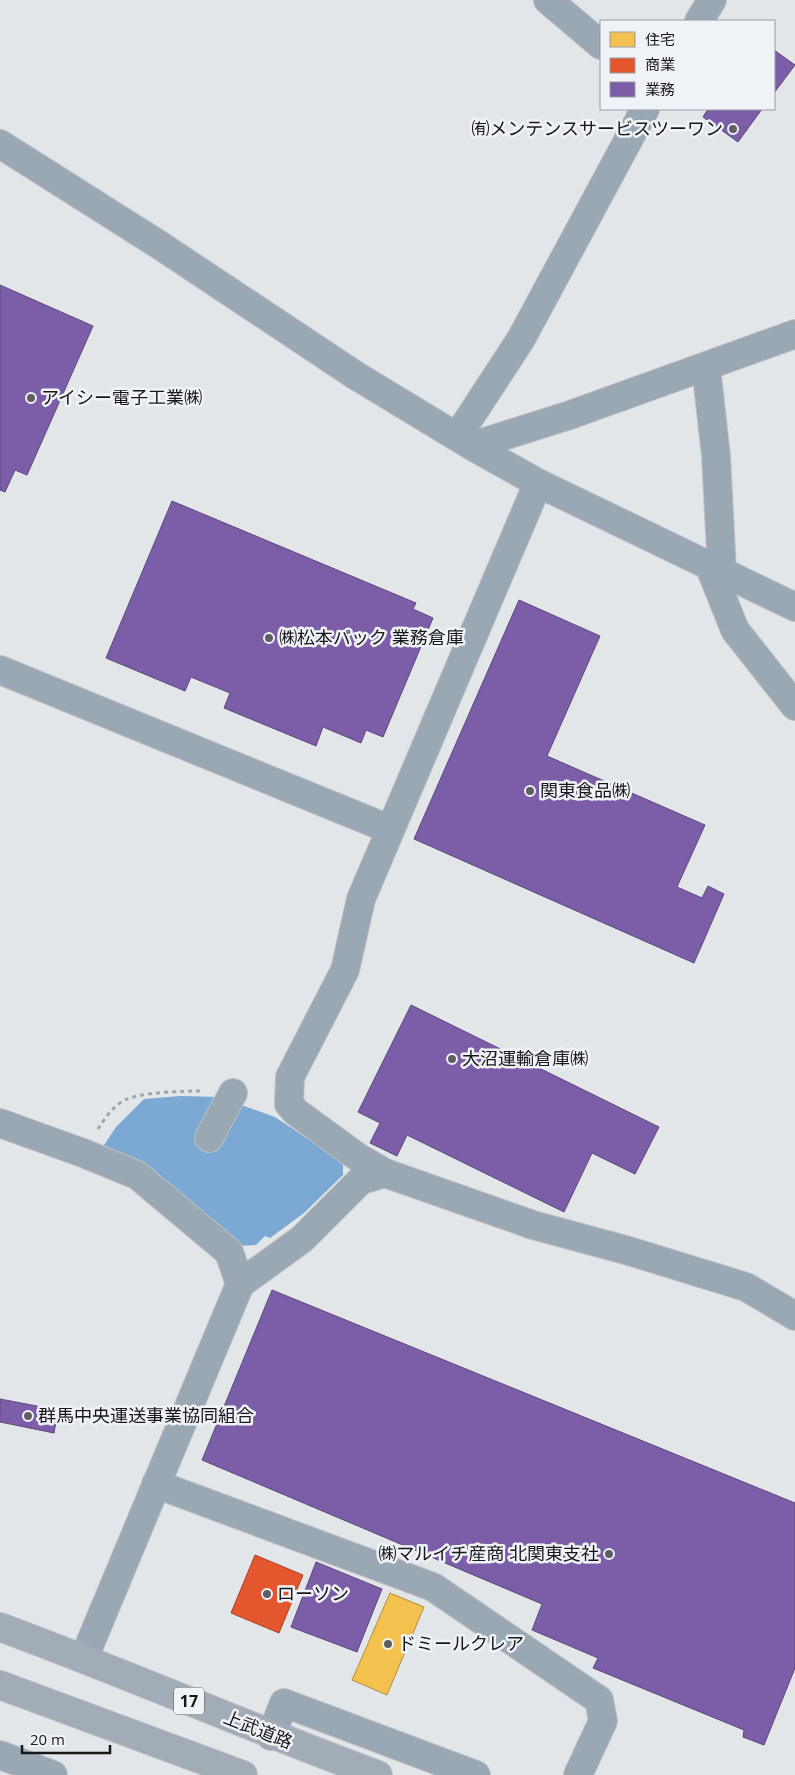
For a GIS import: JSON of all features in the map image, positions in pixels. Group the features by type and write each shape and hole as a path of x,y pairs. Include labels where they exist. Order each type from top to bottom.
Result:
{"highway":[{"name":"上武道路","path":"0,1627 84,1658 271,1736 378,1775"},
{"path":"0,1686 243,1775"}],"street":[{"path":"548,0 600,44"},
{"path":"700,20 712,0"},
{"path":"465,442 644,110"},
{"path":"0,144 161,246 355,374 465,442 538,483 795,607"},
{"path":"465,442 570,415 795,334"},
{"path":"706,367 716,456 716,568 735,630 795,706"},
{"path":"538,483 361,899 345,970 290,1077 289,1104 296,1112 359,1158 385,1173 533,1225 629,1251 746,1287 795,1316"},
{"path":"0,670 390,829"},
{"path":"209,1138 233,1093"},
{"path":"0,1123 137,1175 229,1252 240,1284"},
{"path":"84,1658 240,1284 302,1239 361,1180 385,1173"},
{"path":"156,1484 433,1587 599,1700 603,1721 578,1775"},
{"path":"271,1736 284,1703 476,1775"},
{"path":"0,1755 53,1775"}],"path":[{"path":"83,1153 109,1112 125,1100 181,1091 233,1093"}],"water":[{"path":"180,1096 219,1097 275,1117 343,1162 343,1175 304,1213 270,1238 265,1236 256,1245 236,1246 102,1148 116,1127 144,1099"}],"building: 住宅":[{"name":"ドミールクレア","path":"390,1593 424,1607 387,1695 352,1680"}],"building: 商業":[{"name":"ローソン","path":"255,1555 303,1575 279,1633 231,1613"}],"building: 業務":[{"path":"775,51 795,65 775,92"},
{"name":"㈲メンテンスサービスツーワン","path":"707,110 761,110 738,142 703,117"},
{"name":"アイシー電子工業㈱","path":"0,285 93,326 27,475 15,470 5,492 0,490"},
{"name":"㈱松本パック 業務倉庫","path":"172,501 416,603 413,609 433,618 383,737 366,730 361,743 323,727 316,746 224,708 230,693 191,677 185,691 106,658"},
{"name":"関東食品㈱","path":"519,600 600,636 547,756 705,825 677,887 702,898 708,886 724,894 694,963 414,839"},
{"name":"大沼運輸倉庫㈱","path":"411,1005 659,1127 635,1174 592,1153 564,1212 407,1135 397,1156 370,1143 380,1123 358,1112"},
{"name":"㈱マルイチ産商 北関東支社","path":"272,1290 795,1503 795,1668 764,1745 743,1737 744,1730 593,1668 598,1658 532,1630 542,1604 202,1460"},
{"name":"群馬中央運送事業協同組合","path":"0,1399 58,1410 54,1433 0,1422"},
{"path":"316,1562 382,1589 357,1652 291,1627"}],"place":[{"name":"㈲メンテンスサービスツーワン","path":"733,129"},
{"name":"アイシー電子工業㈱","path":"31,398"},
{"name":"㈱松本パック 業務倉庫","path":"269,638"},
{"name":"関東食品㈱","path":"530,791"},
{"name":"大沼運輸倉庫㈱","path":"452,1059"},
{"name":"群馬中央運送事業協同組合","path":"28,1416"},
{"name":"㈱マルイチ産商 北関東支社","path":"609,1554"},
{"name":"ローソン","path":"267,1594"},
{"name":"ドミールクレア","path":"388,1644"}]}
